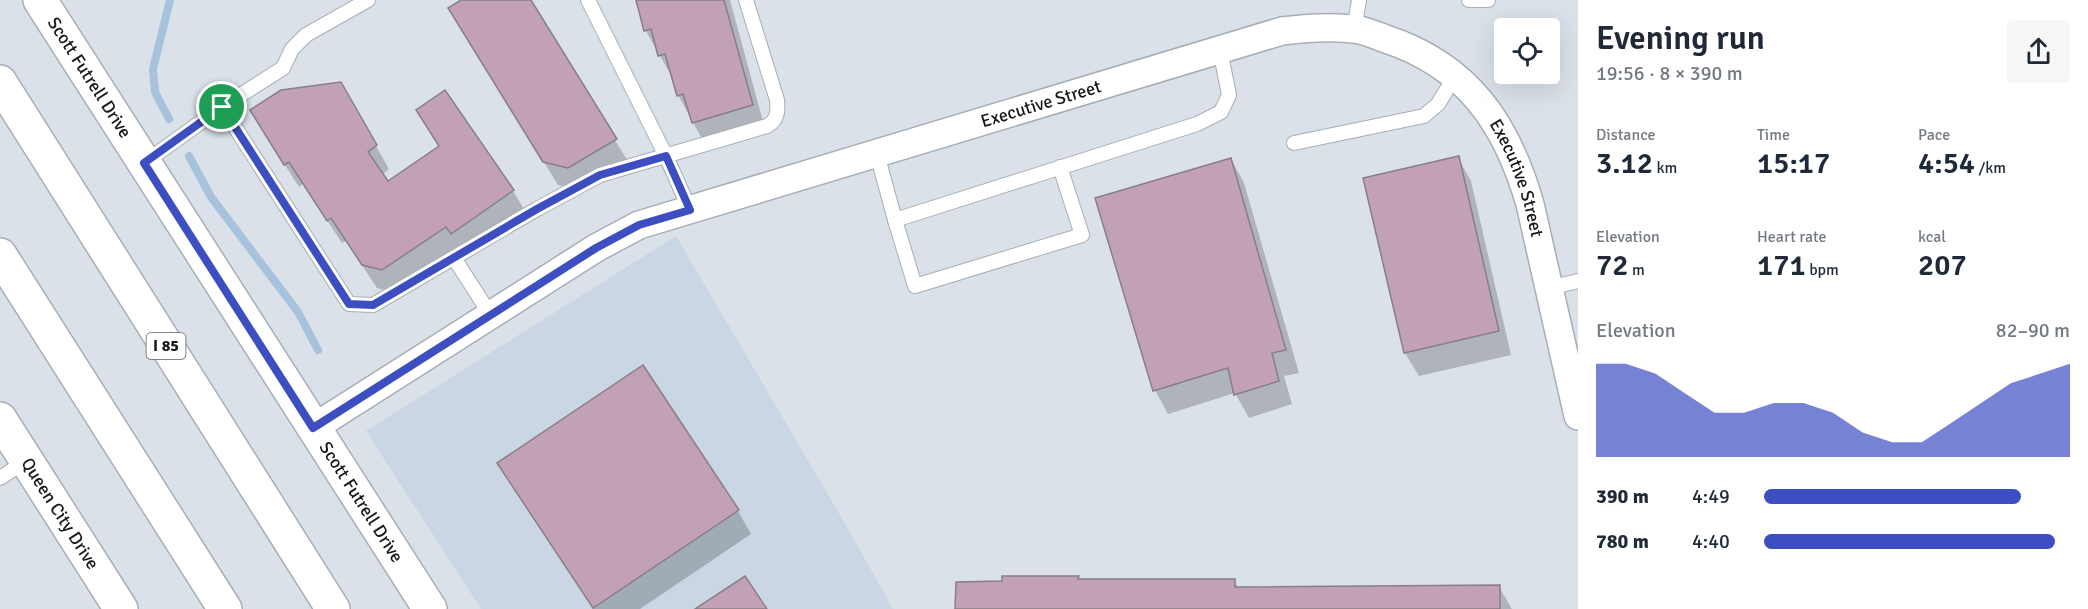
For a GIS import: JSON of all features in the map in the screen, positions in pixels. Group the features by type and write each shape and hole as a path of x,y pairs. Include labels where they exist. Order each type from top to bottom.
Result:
{"main road":[{"name":"Scott Futrell Drive","path":"40,0 430,609"},
{"name":"I 85","path":"0,82 333,609"},
{"path":"0,255 225,609"},
{"name":"Queen City Drive","path":"0,419 13,469 121,609"}],"street":[{"name":"Executive Street","path":"313,428 490,314 596,248 639,225 1282,31 1307,28 1363,30 1404,45 1439,64 1455,76 1483,104 1505,136 1521,172 1578,416"}],"lane":[{"path":"144,163 222,107 283,68 292,49 306,35 368,0"},
{"path":"588,0 666,156 690,210"},
{"path":"222,107 349,304 373,305 600,175 774,122 778,112 777,100 746,0"},
{"path":"1354,30 1359,0"},
{"path":"1469,0 1488,0"},
{"path":"895,220 1197,124 1221,112 1229,95 1220,50"},
{"path":"1294,143 1424,116 1438,104 1455,76"},
{"path":"877,154 915,286 1082,234 1059,167"},
{"path":"454,258 490,314"},
{"path":"1549,288 1578,281"}],"shaded area":[{"path":"676,236 893,609 481,609 366,431"}],"building":[{"path":"461,0 531,0 617,139 568,168 543,162 448,8"},
{"path":"636,0 724,0 753,105 692,123 683,94 677,96 665,54 658,56 651,29 644,31"},
{"path":"341,82 377,145 368,152 388,181 439,146 416,110 445,90 514,190 451,234 446,227 382,270 362,265 331,218 327,221 289,162 284,165 250,110 281,90"},
{"path":"1459,156 1499,331 1404,353 1363,178"},
{"path":"1231,158 1286,350 1272,353 1279,381 1234,395 1228,368 1153,391 1095,198"},
{"path":"643,365 739,510 593,608 497,463"},
{"path":"745,576 767,609 695,609"},
{"path":"1002,576 1079,576 1078,579 1235,579 1235,587 1500,585 1500,609 955,609 956,582 1002,581"}],"waterway":[{"path":"169,119 155,92 153,69 170,0"},
{"path":"189,156 211,197 298,312 318,350"}],"route":[{"path":"222,107 349,304 373,305 537,209 600,175 666,156 690,210 639,225 596,248 313,428 144,163 222,107"}]}
